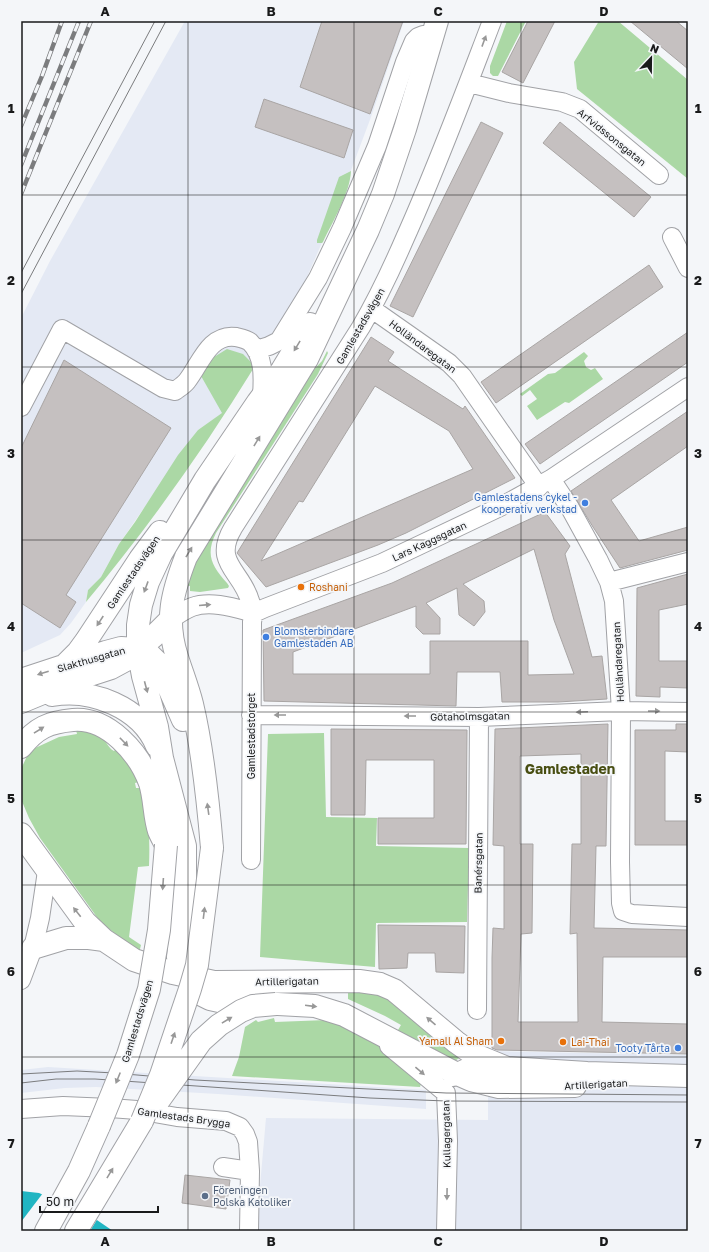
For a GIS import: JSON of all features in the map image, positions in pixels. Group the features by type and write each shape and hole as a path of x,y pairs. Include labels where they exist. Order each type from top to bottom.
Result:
{"main road":[{"name":"Gamlestadsvägen","path":"76,1231 142,1121 160,1075 197,965 212,848 202,762 192,703 176,656 170,620 175,588 186,557 307,359 368,229 383,194 405,129 435,29"},
{"name":"Gamlestadsvägen","path":"190,989 180,970 178,957 185,881 176,846 172,794 162,758 157,727 138,648 138,625 141,605 148,582 161,554 205,480 282,370 309,325 350,267"},
{"name":"Gamlestadsvägen","path":"64,666 78,652 86,641 140,559 173,516 205,480"},
{"path":"138,648 154,636 170,620"},
{"name":"Slakthusgatan","path":"21,680 121,648 138,648"},
{"name":"Gamlestadsvägen","path":"138,648 149,654 158,663 202,762"},
{"name":"Slakthusgatan","path":"24,703 74,680 111,668 124,661 138,648"},
{"name":"Slakthusgatan","path":"24,703 61,693 87,694 113,703 134,716 156,743 162,758"},
{"path":"21,747 29,737 51,723 78,720 91,722 108,730 120,738 132,750 140,762 150,784 159,831 176,846"},
{"name":"Artillerigatan","path":"21,834 85,922 104,940 134,960 173,973 214,982 370,981 394,990 456,1042 473,1054 507,1068 587,1073 678,1076"},
{"name":"Gamlestadsvägen","path":"46,1231 80,1171 128,1055 149,990 159,930 176,846"},
{"path":"33,948 66,938 104,940"},
{"name":"Artillerigatan","path":"190,989 210,999 219,1001 314,1006 344,1015 455,1073 471,1080 499,1087 606,1085 678,1076"},
{"name":"Artillerigatan","path":"142,1121 174,1080 190,1054 218,1025 253,1006 276,1004"}],"street":[{"name":"Gamlestadsvägen","path":"254,613 248,592 242,581 228,563 226,550 229,535 372,308 422,202 492,21"},
{"name":"Gamlestadsvägen","path":"256,350 279,341 318,278 377,146 405,62 414,41 418,37 435,29"},
{"name":"Arfvidssonsgatan","path":"469,83 509,93 562,102 580,109 659,175"},
{"path":"345,220 368,229"},
{"path":"672,237 688,268"},
{"name":"Holländaregatan","path":"372,308 450,363 462,376 545,483 570,508 609,582 614,601 621,711 620,903 623,911 632,914 688,917"},
{"path":"21,406 62,329 163,388 174,391 186,383 209,348 218,340 229,336 239,337 248,341 256,350 261,363 263,375 262,397"},
{"name":"Lars Kaggsgatan","path":"254,613 382,563 502,506 545,483 688,387"},
{"path":"609,582 688,562"},
{"path":"170,620 192,607 206,605 236,608 254,613"},
{"name":"Gamlestadstorget","path":"251,860 252,622 254,613"},
{"name":"Götaholmsgatan","path":"251,715 479,716 621,711 688,712"},
{"name":"Banérsgatan","path":"477,1010 479,716"},
{"path":"21,980 33,948 40,918 47,871"},
{"name":"Kullagergatan","path":"344,1015 400,1055 446,1093 448,1141 446,1231"},
{"name":"Artillerigatan","path":"455,1073 466,1068 506,1076 550,1078 587,1073"},
{"path":"446,1093 455,1073"},
{"name":"Gamlestads Brygga","path":"21,1109 63,1106 110,1108 137,1110 177,1117 231,1122 240,1127 248,1142 250,1171 249,1231"},
{"path":"224,1168 250,1171"}],"shaded area":[{"path":"185,21 404,21 371,117 335,213 303,286 255,366 201,376 223,413 198,430 119,544 101,577 88,590 86,602 71,623 60,635 21,653 21,318 50,261"},
{"path":"488,1051 688,1055 688,1231 256,1231 266,1118 488,1120"},
{"path":"48,1067 426,1090 426,1109 96,1087 65,1088 21,1093 21,1070"}],"green space":[{"path":"507,21 526,21 498,76 493,76 490,73 490,66"},
{"path":"599,21 618,21 688,80 688,179 577,89 574,62"},
{"path":"351,171 348,188 340,207 323,242 317,243 339,177"},
{"path":"227,349 243,354 255,366 236,397 175,487 131,546 86,602 88,590 101,577 119,544 178,455 198,430 222,413 201,376 214,357"},
{"path":"327,351 328,353 318,374 216,533 211,548 212,560 217,571 229,586 228,588 200,592 190,591 190,586 185,585 188,573 301,383 322,361"},
{"path":"584,352 588,356 584,361 586,367 591,370 595,368 603,379 569,403 565,402 537,420 527,406 537,399 530,390 522,396 520,394 548,374 555,373"},
{"path":"76,730 96,734 103,738 114,751 118,747 139,782 135,783 136,788 143,788 149,827 149,866 138,867 129,937 141,945 139,953 99,920 40,838 21,799 21,769 28,754 33,749 59,737 77,734"},
{"path":"324,733 326,817 377,818 376,846 469,848 467,922 376,923 375,967 260,957 268,734"},
{"path":"348,989 371,991 394,1002 437,1042 461,1057 450,1064 410,1040 398,1030 401,1025 348,999"},
{"path":"274,1018 275,1022 327,1020 370,1036 422,1081 420,1087 232,1076 239,1057 245,1027 256,1020 258,1022"}],"water":[{"path":"21,1191 39,1193 91,1216 113,1231 21,1231"}],"pier":[{"path":"43,1193 98,1218 90,1231 21,1231 21,1222"}],"building":[{"path":"322,21 403,21 370,114 300,87"},
{"path":"528,21 555,21 523,83 502,72"},
{"path":"630,21 676,21 688,31 688,69"},
{"path":"264,99 353,130 344,158 255,127"},
{"path":"481,122 503,133 413,317 390,306"},
{"path":"560,122 651,197 634,217 543,143"},
{"path":"649,265 663,287 496,403 481,382"},
{"path":"688,332 688,362 540,464 525,444"},
{"path":"371,337 394,352 388,361 463,409 465,406 515,478 406,533 266,587 237,553","holes":["375,386 449,431 473,469 261,561 299,501 303,502"]},
{"path":"64,360 171,428 66,595 76,602 60,628 21,603 21,448"},
{"path":"688,411 688,446 611,500 639,541 688,527 688,550 620,568 571,491"},
{"path":"545,512 570,546 565,554 592,657 602,656 607,699 558,702 502,702 500,672 457,672 456,706 264,701 263,630 392,583","holes":["534,549 554,620 574,674 528,675 528,641 430,641 430,674 293,674 293,652 416,606 416,627 423,634 440,634 440,618 426,603 457,588 459,615 474,626 485,612 484,601 463,584"]},
{"path":"688,574 688,604 659,610 659,661 688,661 688,688 660,687 660,697 636,696 637,588"},
{"path":"608,724 606,846 596,846 594,928 688,930 688,957 603,957 602,1022 688,1024 688,1054 497,1050 492,1048 493,928 504,929 504,846 493,845 495,729","holes":["581,754 581,844 572,844 570,934 577,933 578,1022 518,1022 521,934 532,933 533,844 520,844 520,756"]},
{"path":"676,724 688,724 688,752 665,751 665,821 688,821 688,845 635,845 635,730 676,730"},
{"path":"331,729 467,730 466,844 378,844 378,818 434,818 434,760 366,760 365,815 331,815"},
{"path":"378,925 465,926 464,973 436,972 435,953 408,953 407,968 379,969"},
{"name":"Föreningen Polska Katoliker","path":"185,1175 230,1180 226,1209 182,1203"}],"tram line":[{"path":"21,273 155,21"},
{"path":"21,294 166,21"},
{"path":"21,1074 77,1071 195,1080 446,1093 688,1095"},
{"path":"21,1083 56,1079 95,1079 370,1098 446,1101 688,1102"}],"railway":[{"path":"21,126 42,76 62,21"},
{"path":"21,165 79,21"},
{"path":"21,194 91,21"}],"place":[{"name":"Gamlestadens cykel - kooperativ verkstad","path":"585,503"},
{"name":"Roshani","path":"301,587"},
{"name":"Blomsterbindare Gamlestaden AB","path":"266,637"},
{"name":"Yamall Al Sham","path":"501,1041"},
{"name":"Lai-Thai","path":"563,1042"},
{"name":"Tooty Tårta","path":"678,1048"},
{"name":"Föreningen Polska Katoliker","path":"205,1196"}],"district":[{"name":"Gamlestaden","path":"570,769"}]}
